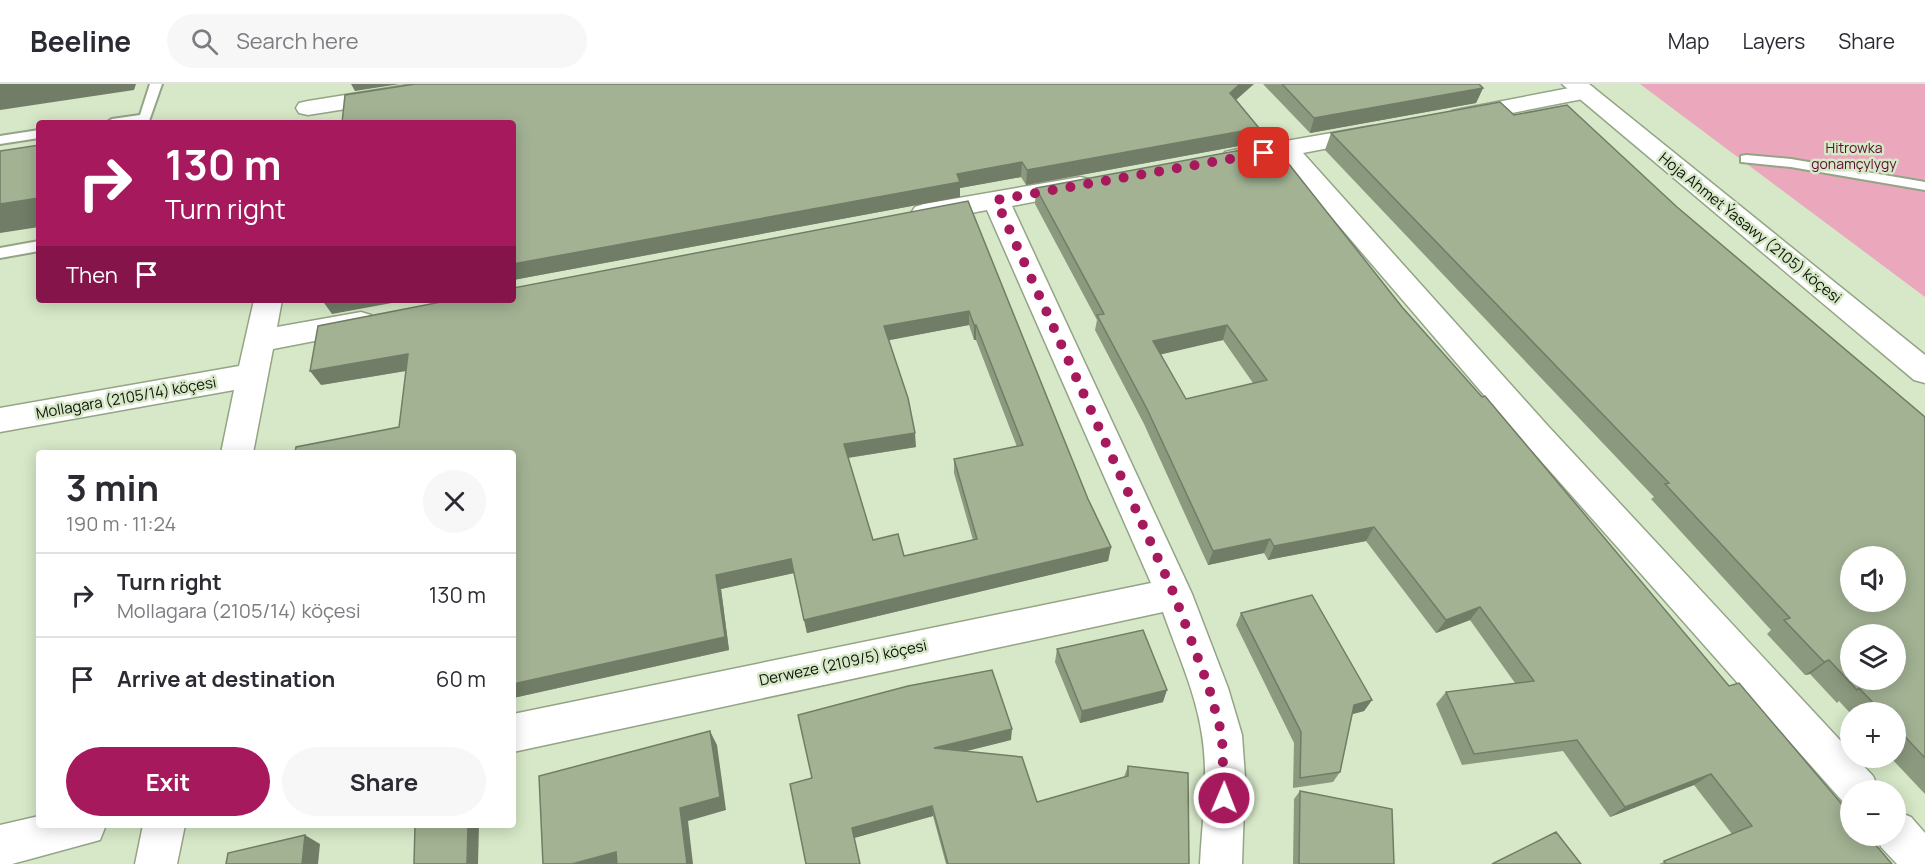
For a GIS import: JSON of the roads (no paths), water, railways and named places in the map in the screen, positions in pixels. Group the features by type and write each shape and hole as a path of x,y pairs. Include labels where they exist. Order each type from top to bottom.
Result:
{"street":[{"path":"312,84 307,116 459,84"},
{"path":"1436,121 1579,88"},
{"name":"Hoja Ahmet Ýasawy (2105) köçesi","path":"1579,88 1925,372"},
{"path":"1205,163 1401,127"},
{"path":"1286,149 1537,435 1850,780"},
{"path":"902,218 1100,181"},
{"path":"996,200 1174,594 1209,688 1222,735 1225,777 1221,864"},
{"path":"238,450 267,303"},
{"path":"260,341 383,317"},
{"name":"Mollagara (2105/14) köçesi","path":"0,420 252,375"},
{"name":"Derweze (2109/5) köçesi","path":"516,732 1174,594"},
{"path":"0,846 73,828"},
{"path":"156,864 163,828"},
{"path":"1906,843 1925,864"}],"lane":[{"path":"132,120 145,118 156,84"},
{"path":"0,140 36,134"},
{"path":"1746,159 1791,163 1925,186"},
{"path":"0,253 36,247"}],"park label":[{"name":"Hitrowka gonamçylygy","path":"1854,156"}]}
